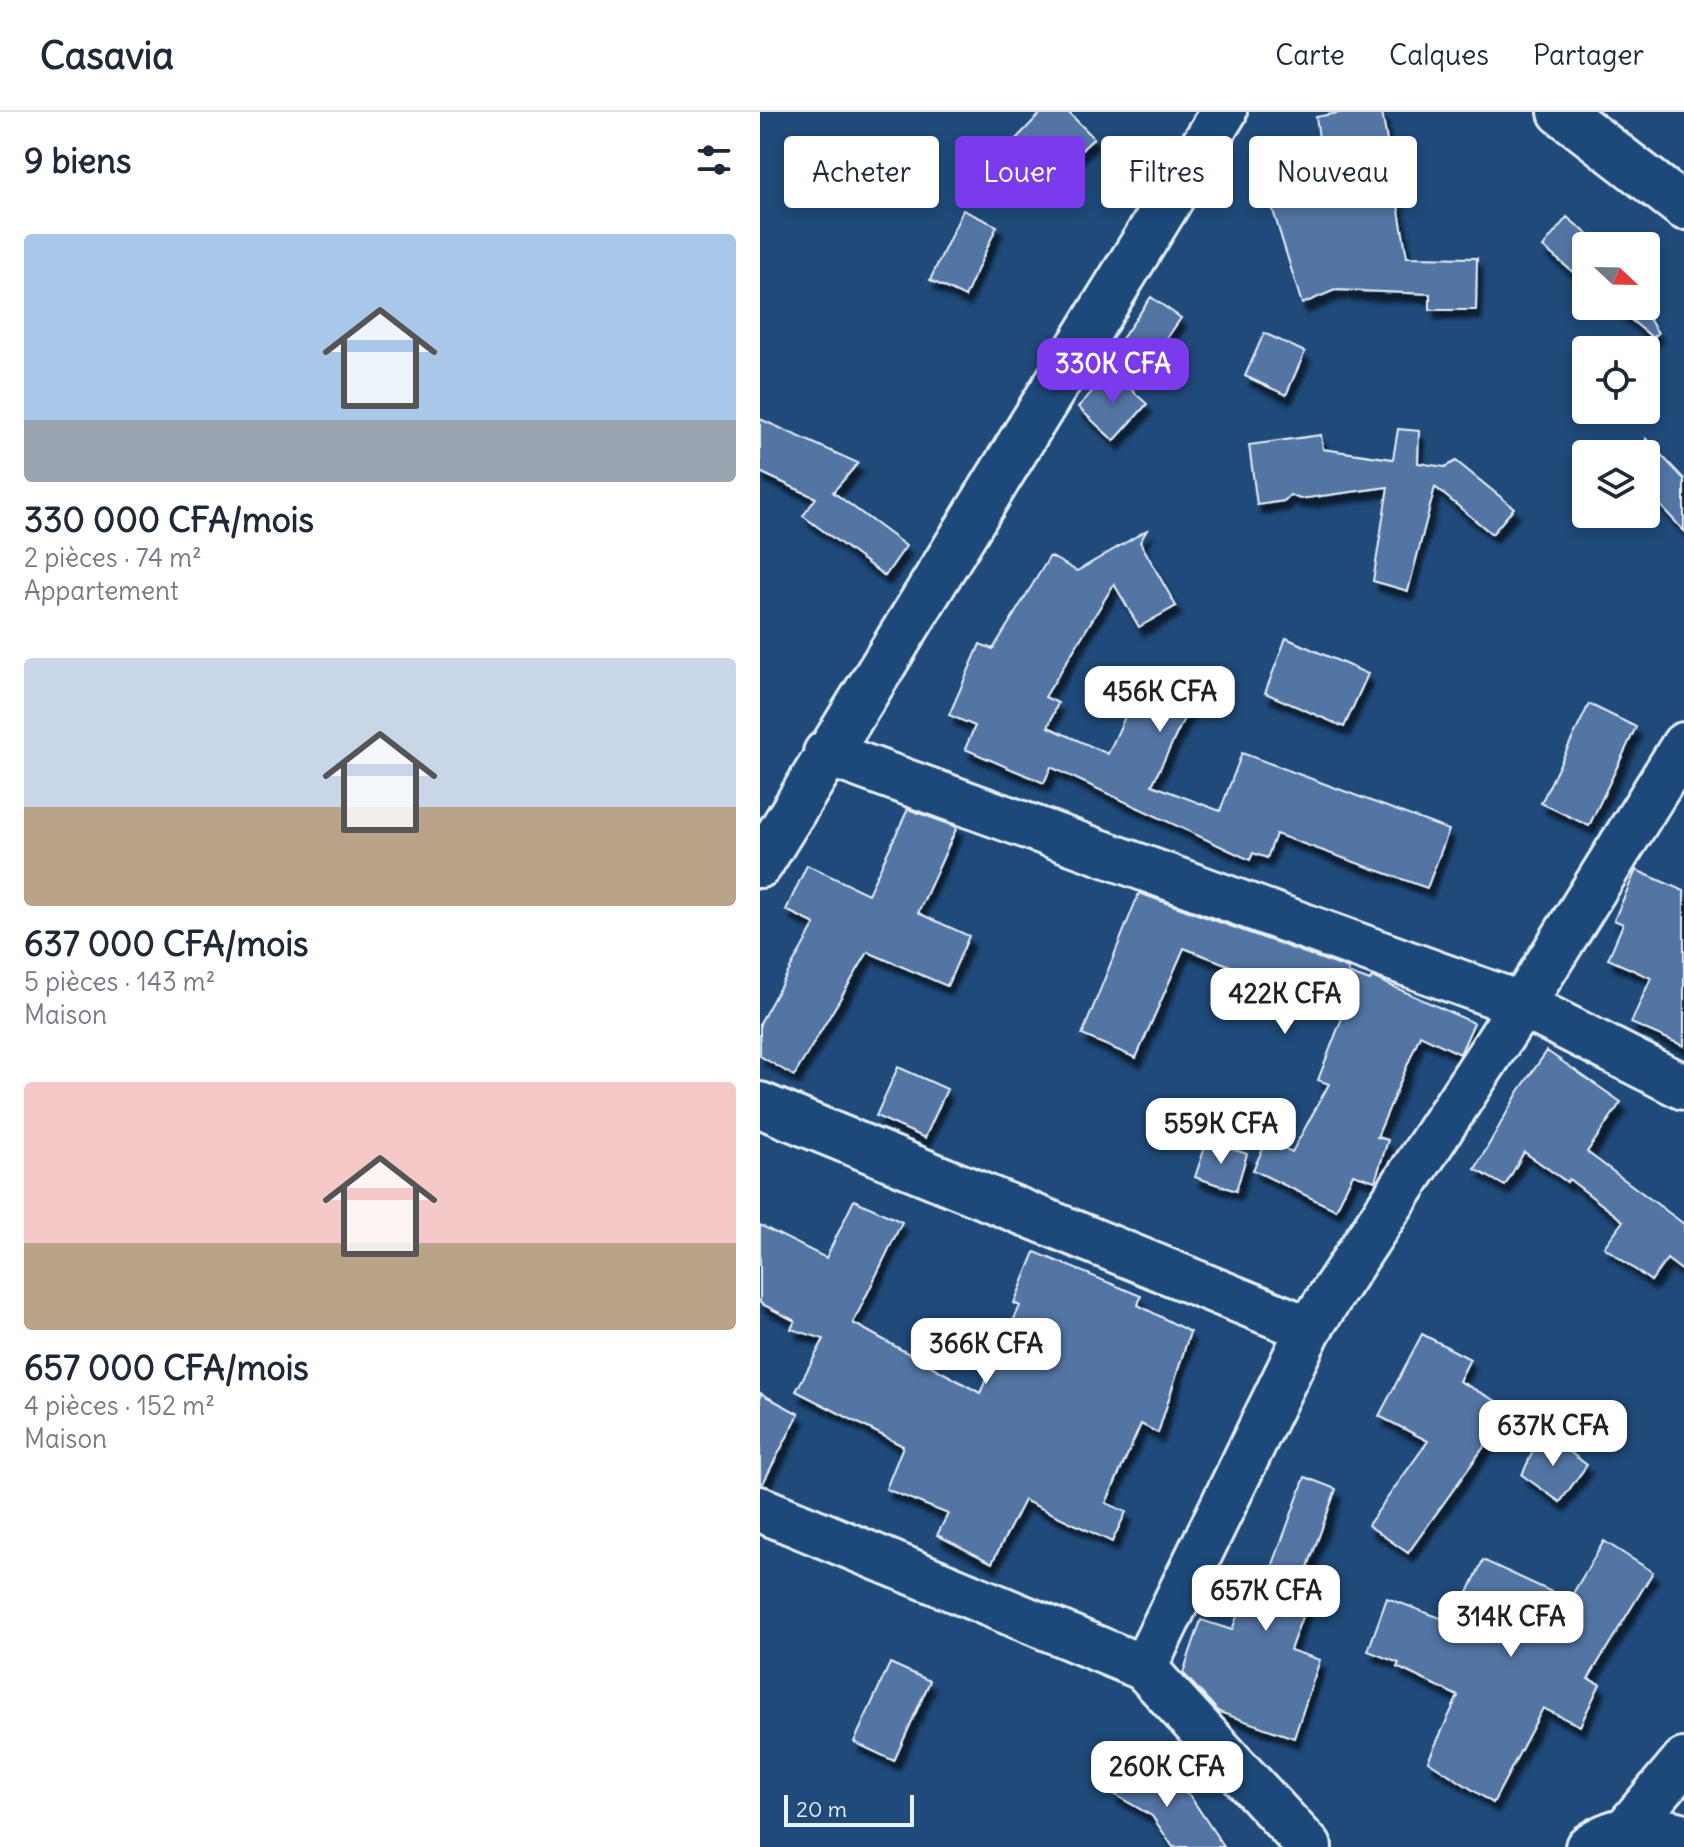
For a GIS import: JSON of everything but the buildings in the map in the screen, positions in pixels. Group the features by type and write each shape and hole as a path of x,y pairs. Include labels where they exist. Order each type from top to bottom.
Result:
{"street":[{"path":"760,865 826,753 1224,112"},
{"path":"1561,112 1684,207"},
{"path":"1144,1668 1309,1329 1522,1005 1684,745"},
{"path":"826,753 1522,1005 1684,1087"},
{"path":"760,1105 1309,1329"},
{"path":"760,1509 1144,1668 1309,1847"},
{"path":"1607,1838 1684,1761"},
{"path":"1607,1838 1657,1828 1684,1836"}]}
